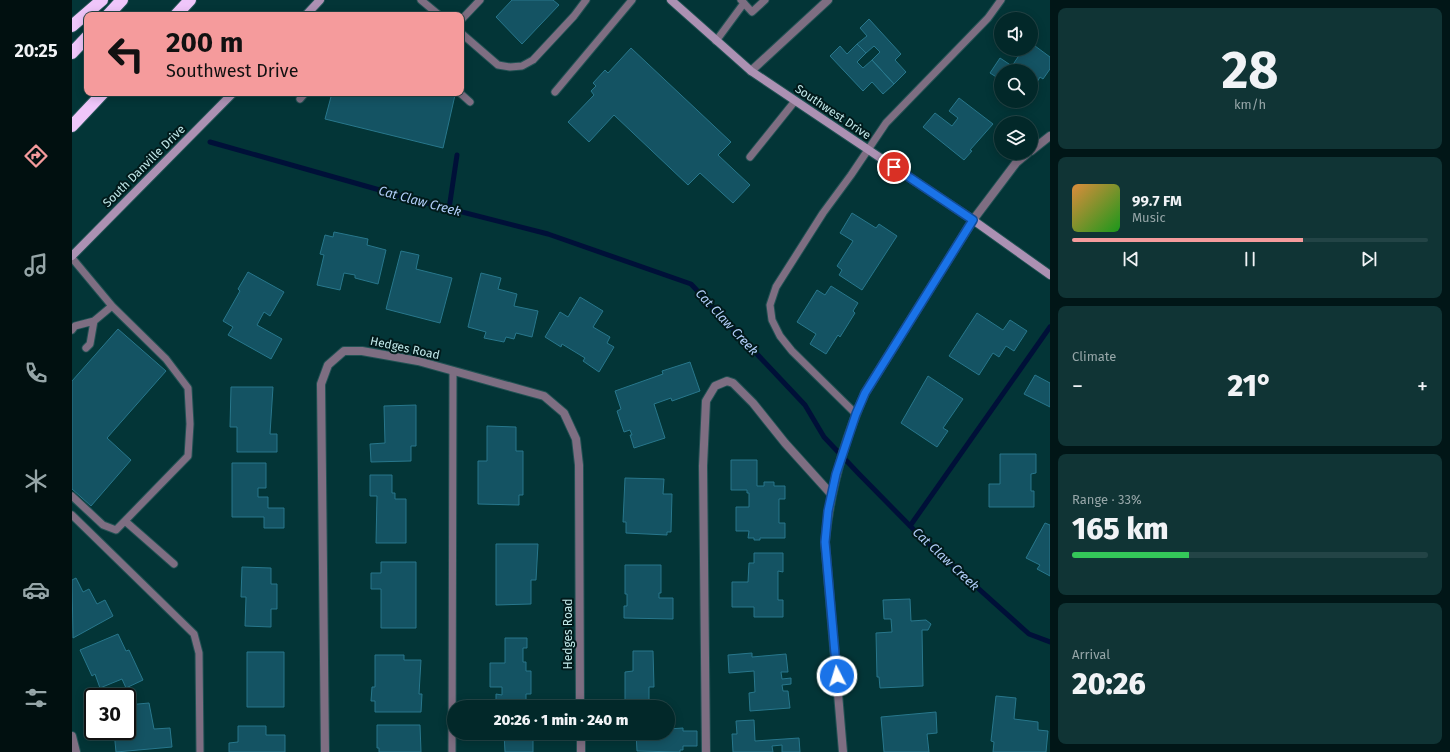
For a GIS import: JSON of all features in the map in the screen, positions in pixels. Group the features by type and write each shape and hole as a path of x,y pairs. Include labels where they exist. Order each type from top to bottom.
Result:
{"highway":[{"path":"88,12 102,0"},
{"path":"111,12 122,0"},
{"path":"179,12 190,0"},
{"path":"72,26 84,16"},
{"path":"72,53 84,40"},
{"path":"72,126 100,96"}],"main road":[{"path":"309,12 320,0"},
{"name":"Southwest Drive","path":"671,0 751,71 973,220 1050,275"},
{"name":"South Danville Drive","path":"72,257 230,96"}],"street":[{"path":"751,71 828,0"},
{"path":"1038,145 1050,136"},
{"path":"843,752 825,542 831,494 836,474 856,414 869,387 973,220 1020,160"},
{"name":"Hedges Road","path":"325,752 321,384 328,365 344,351 362,351 418,361 544,396 564,413 576,439 579,465 580,700"},
{"path":"706,752 703,466 706,400 715,386 727,381 733,383 753,403 785,444 831,494"},
{"path":"72,736 76,752"},
{"path":"581,740 581,752"}],"lane":[{"path":"421,0 435,12"},
{"path":"464,17 480,0"},
{"path":"464,36 498,65 510,67 522,66 533,60 574,16 586,0"},
{"path":"555,92 632,0"},
{"path":"716,41 742,1 752,12 765,0"},
{"path":"856,414 788,346 780,336 772,320 770,305 776,287 823,213 886,123 988,18 1000,0"},
{"path":"463,96 470,102"},
{"path":"750,157 795,100"},
{"path":"72,257 112,306 166,359 188,388 190,424 188,456 116,530 103,525 72,496"},
{"path":"72,330 75,326 94,321 112,306"},
{"path":"86,348 90,344 94,321"},
{"path":"452,752 453,371"},
{"path":"72,515 194,634 200,653 200,752"},
{"path":"125,521 174,564"}],"building":[{"path":"512,0 553,0 559,5 522,44 496,17"},
{"path":"869,19 901,54 895,60 906,72 894,84 872,60 880,52 874,46 866,53 857,44 867,36 860,28"},
{"path":"857,44 866,53 857,62 863,68 872,60 894,84 883,94 872,82 863,91 830,56 840,46 847,54"},
{"path":"631,48 731,142 718,155 750,185 733,203 700,173 688,185 614,115 589,142 568,122 594,95 591,91 596,86 593,83 605,70 608,73"},
{"path":"1038,48 1050,57 1050,69 1043,79 1040,77 1038,80 1038,64 1013,64 1019,56 1038,56"},
{"path":"1000,58 1009,64 996,64"},
{"path":"994,67 994,76 990,73"},
{"path":"331,96 455,96 443,148 325,119"},
{"path":"959,98 993,124 970,150 972,151 964,160 923,127 935,113 952,126 958,118 949,111"},
{"path":"852,213 876,228 879,224 897,236 862,290 839,275 842,270 837,266 853,241 840,233"},
{"path":"334,232 368,239 367,245 386,250 378,284 355,278 355,275 344,273 340,290 317,285 324,255 320,254 325,235 333,237"},
{"path":"401,251 419,255 416,269 452,278 440,323 386,309"},
{"path":"248,272 284,292 270,316 264,312 257,325 282,339 271,359 228,335 233,327 223,321 240,291 238,289"},
{"path":"481,273 501,278 498,289 517,294 514,306 538,311 532,337 516,333 514,339 506,337 504,342 484,338 486,332 468,327"},
{"path":"831,286 858,303 853,311 855,313 840,337 838,335 826,354 810,344 816,334 797,322 817,290 825,295"},
{"path":"580,297 603,311 593,327 610,337 607,343 614,347 599,372 583,361 585,358 562,344 561,347 545,337 560,312 568,317"},
{"path":"977,313 1003,330 1010,320 1027,331 1014,351 1006,346 999,357 993,353 979,375 949,356"},
{"path":"118,329 166,371 107,438 131,460 91,506 72,489 72,381"},
{"path":"690,362 700,391 672,401 671,398 654,404 665,438 634,448 630,430 624,432 617,411 621,409 615,391 663,374 662,371"},
{"path":"1035,375 1050,383 1050,407 1024,394"},
{"path":"928,376 963,399 943,428 948,431 937,447 901,423"},
{"path":"231,387 273,387 270,434 277,434 277,452 237,452 237,427 230,427"},
{"path":"416,405 416,446 411,446 411,461 371,462 370,444 385,443 384,406"},
{"path":"487,426 516,427 516,451 523,451 523,495 519,495 519,505 478,504 478,461 487,461"},
{"path":"1000,454 1036,454 1036,473 1031,474 1031,491 1034,491 1034,507 989,507 989,484 1000,484"},
{"path":"731,460 757,460 757,486 764,486 764,482 774,482 774,486 785,486 785,499 779,499 779,523 785,523 785,538 760,538 760,540 754,540 754,538 748,538 749,531 736,531 736,507 749,507 749,493 747,493 747,490 731,490"},
{"path":"232,463 266,463 266,488 258,488 258,497 268,497 268,508 284,508 284,528 264,528 264,517 232,517"},
{"path":"370,475 392,475 392,493 395,493 395,499 406,499 406,543 376,543 377,496 370,496"},
{"path":"625,478 664,479 663,494 672,494 671,532 667,532 667,535 626,533 626,522 623,522"},
{"path":"1045,523 1050,525 1050,576 1037,569 1040,565 1026,558"},
{"path":"496,544 538,544 536,580 531,580 531,604 496,605"},
{"path":"754,553 783,553 783,572 778,571 778,600 783,600 783,617 754,617 754,607 732,607 732,582 748,582 749,563 754,563"},
{"path":"381,562 416,562 416,628 381,628 381,589 371,589 371,573 381,573"},
{"path":"625,565 661,565 661,593 659,593 659,598 673,598 673,619 624,618 624,606 627,606 627,594 625,594"},
{"path":"242,567 271,568 271,584 277,584 277,609 271,609 271,627 245,626 246,597 241,597"},
{"path":"76,578 83,592 89,589 97,604 105,600 113,616 73,638 72,580"},
{"path":"910,599 911,621 926,620 931,624 928,630 922,630 923,686 880,688 879,677 877,677 876,633 892,632 891,619 884,619 883,600"},
{"path":"118,634 126,651 129,650 143,680 126,688 122,679 100,688 95,674 92,676 80,650"},
{"path":"505,638 527,638 527,648 523,648 523,662 526,662 526,671 531,671 531,694 526,694 526,700 496,700 496,694 502,695 502,687 490,687 490,663 505,663"},
{"path":"633,651 653,651 654,687 649,687 649,700 625,700 625,672 633,671"},
{"path":"247,652 284,652 284,707 247,707"},
{"path":"752,653 752,657 786,654 788,672 781,672 782,679 791,678 791,684 782,685 783,691 788,691 790,708 750,711 749,693 755,692 754,671 729,673 728,655"},
{"path":"375,655 404,655 404,660 421,660 419,694 422,694 421,712 375,712 375,701 371,701 372,687 375,687"},
{"path":"996,696 1016,698 1014,719 1038,722 1038,730 1048,731 1046,752 993,752 994,742 991,741"},
{"path":"149,703 154,729 170,728 172,747 116,752 115,740 136,740 136,704"},
{"path":"936,712 937,733 927,734 929,752 884,752 881,717"},
{"path":"754,720 755,741 799,738 800,752 782,752 782,745 772,746 773,752 733,752 732,734 737,734 736,721"},
{"path":"377,725 420,725 421,752 379,752 379,748 377,748"},
{"path":"238,726 266,726 266,735 285,735 285,752 229,752 229,743 238,742"},
{"path":"683,728 683,731 697,731 697,746 683,746 683,750 680,750 680,752 637,751 636,740 675,740 675,729"},
{"path":"504,740 533,740 533,752 505,752"}],"waterway":[{"name":"Cat Claw Creek","path":"210,142 415,200 548,234 691,284 805,405 824,437 921,537 1029,634 1050,642"},
{"path":"449,209 457,155"},
{"path":"910,526 1050,327"}],"route":[{"path":"837,676 825,542 828,511 836,474 847,439 865,393 973,220 894,167"}]}
